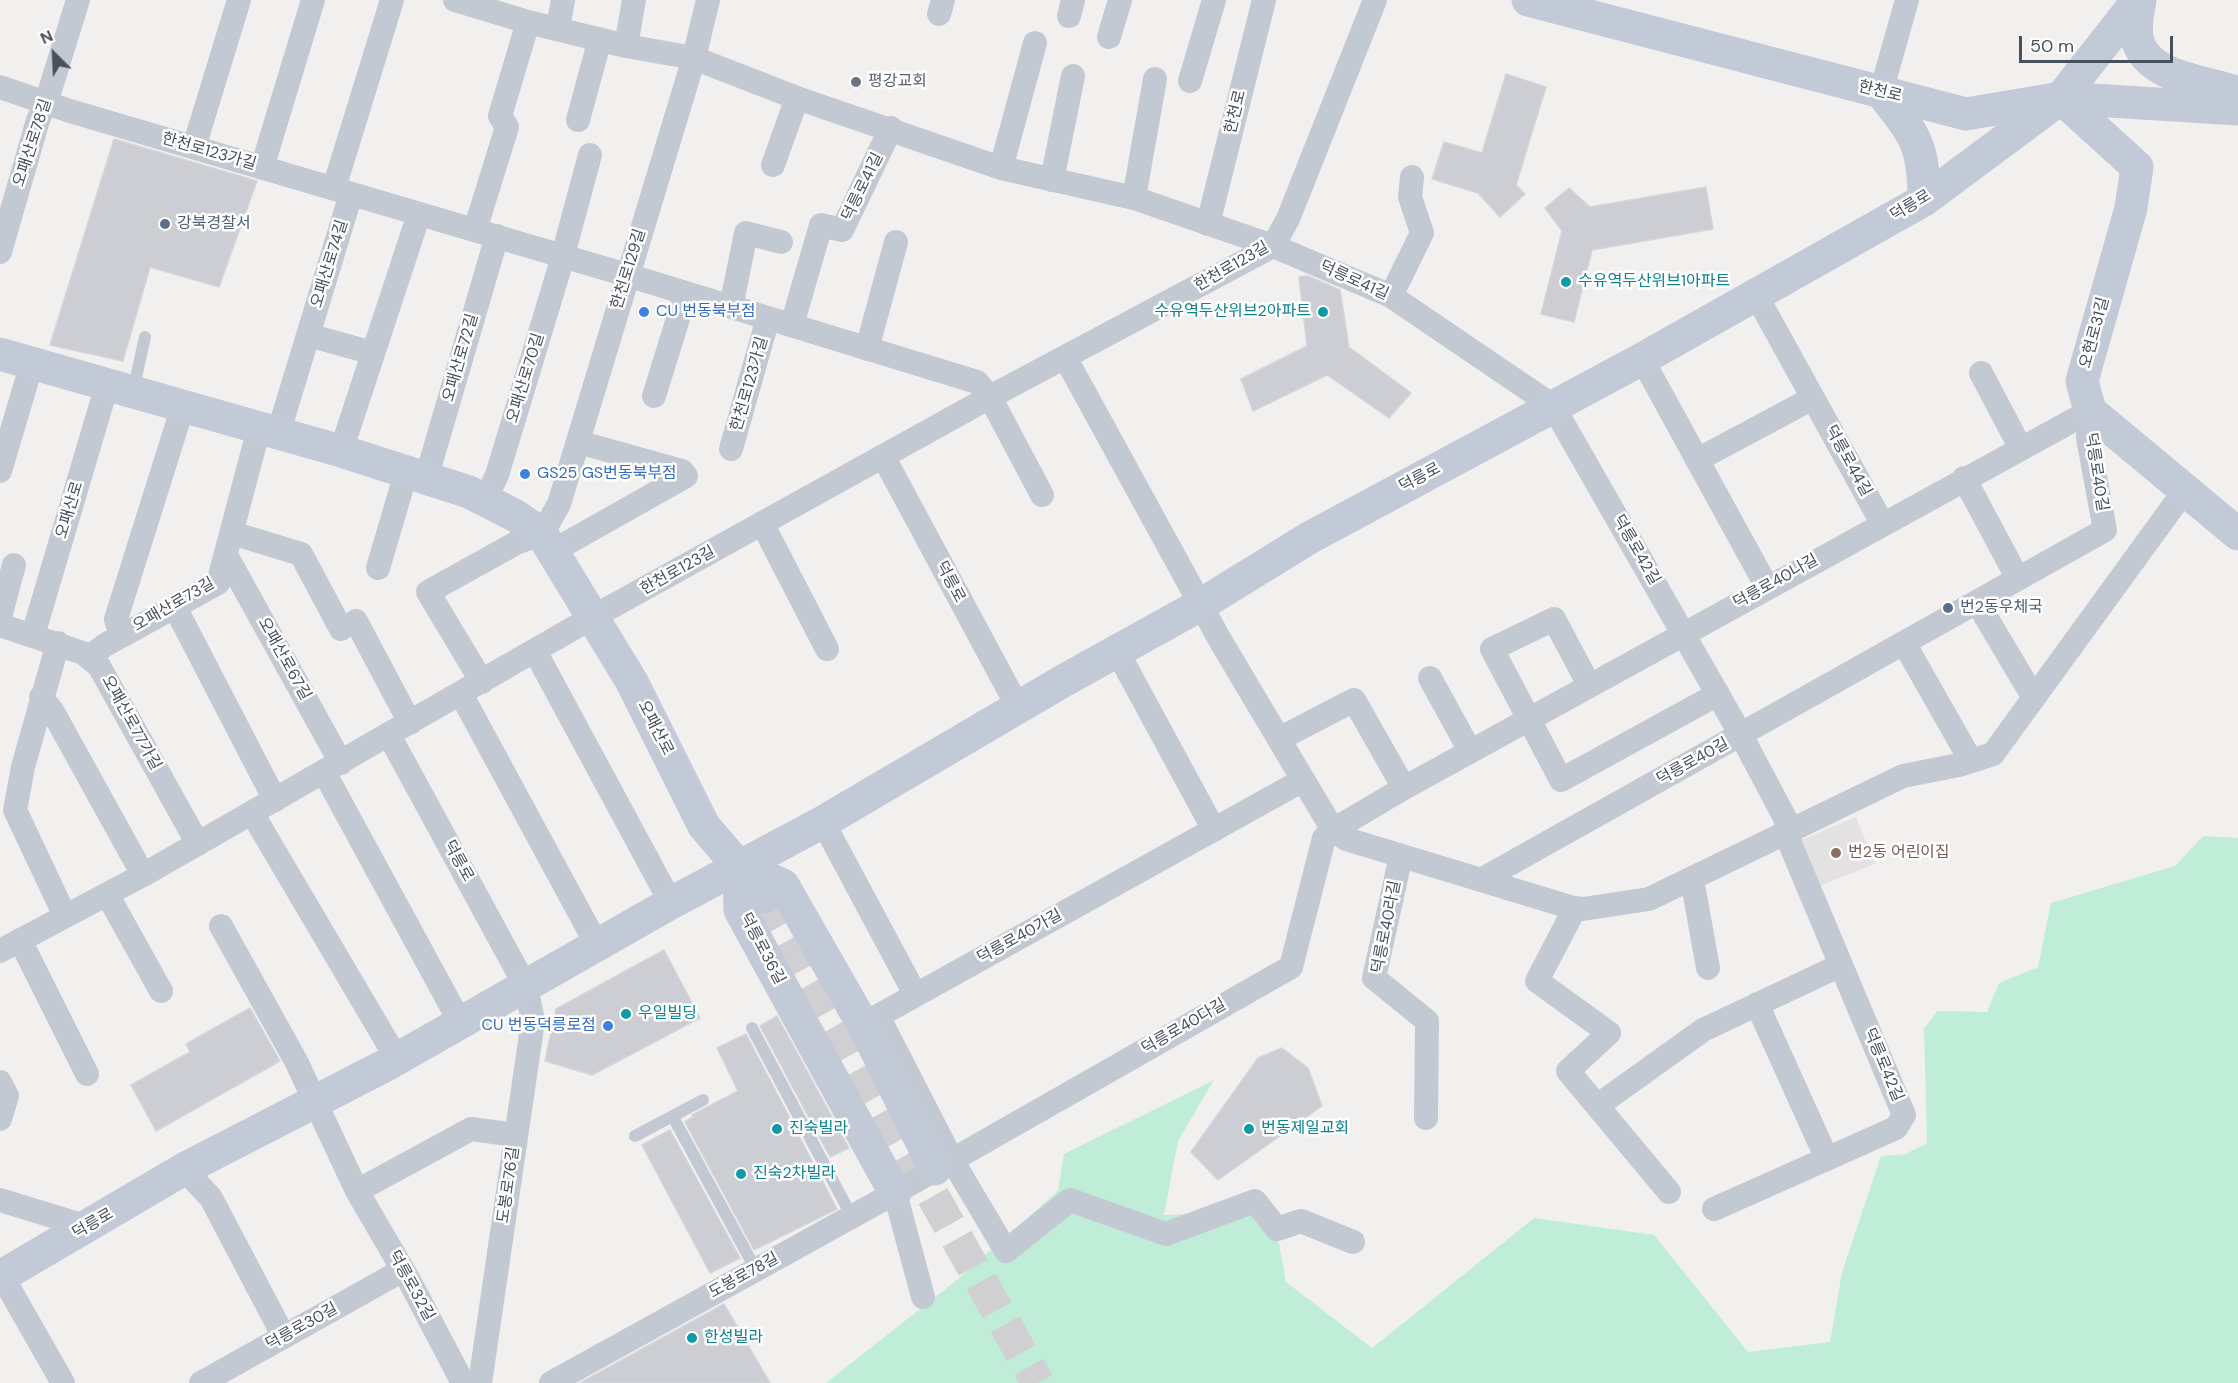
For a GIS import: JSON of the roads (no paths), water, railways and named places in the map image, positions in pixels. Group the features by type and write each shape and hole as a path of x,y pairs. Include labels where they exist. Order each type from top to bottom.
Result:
{"main road":[{"name":"한천로","path":"1528,0 1966,114 2061,98 2238,109"},
{"path":"2139,0 2137,41 2149,62 2178,75 2238,93"},
{"name":"덕릉로","path":"1,1276 184,1170 397,1059 671,903 823,822 1018,707 1202,604 1309,538 1642,359 1755,293 1924,200 2061,98 2139,0"},
{"path":"1881,92 1917,142 1924,171 1924,200"},
{"name":"오현로31길","path":"2061,98 2137,166 2131,208 2082,381 2090,411"},
{"name":"오패산로","path":"0,354 341,452 470,492 516,516 548,543 593,617 632,682 704,826 765,897"},
{"path":"2090,411 2238,534"},
{"path":"739,866 783,885 944,1164"},
{"name":"덕릉로36길","path":"739,866 740,910 895,1193"}],"street":[{"name":"오패산로78길","path":"0,252 38,120 46,103 78,0"},
{"path":"194,147 239,0"},
{"path":"262,168 313,0"},
{"name":"오패산로74길","path":"269,431 308,335 342,191 392,0"},
{"name":"덕릉로41길","path":"455,0 528,22 558,27 626,46 694,58 797,98 891,128 1001,168 1134,198 1273,246 1391,296 1552,406"},
{"path":"558,27 563,0"},
{"path":"626,46 634,0"},
{"name":"한천로129길","path":"548,543 694,58 708,0"},
{"path":"1109,37 1120,0"},
{"path":"1190,81 1214,0"},
{"name":"한천로","path":"1208,224 1264,0"},
{"name":"한천로123길","path":"593,617 990,397 1273,246 1288,219 1375,0"},
{"path":"1881,92 1907,0"},
{"name":"오패산로72길","path":"416,476 486,233 507,127 500,116 528,22"},
{"path":"578,120 600,39"},
{"path":"1001,168 1035,43"},
{"path":"1052,180 1073,76"},
{"path":"1134,198 1155,79"},
{"name":"한천로123가길","path":"0,87 46,103 561,255 977,382 990,397"},
{"path":"773,165 797,98"},
{"name":"덕릉로41길","path":"792,325 821,225 842,230 891,128"},
{"name":"오패산로70길","path":"485,500 497,475 559,270 561,255 590,155"},
{"path":"1391,296 1422,233 1410,197 1412,177"},
{"path":"341,452 419,213"},
{"path":"731,307 746,233 782,242"},
{"path":"867,349 896,242"},
{"path":"654,396 686,293"},
{"name":"덕릉로44길","path":"1755,293 1882,523"},
{"name":"한천로123가길","path":"731,449 768,318"},
{"path":"308,335 373,353"},
{"path":"1065,357 1202,604 1333,830 1346,839 1575,908 1648,898 1904,776 1993,754 2185,490"},
{"path":"1642,359 1767,587"},
{"path":"0,471 32,363"},
{"path":"1981,373 2020,447"},
{"name":"오패산로","path":"33,634 120,389"},
{"path":"990,397 1042,495"},
{"path":"1697,460 1814,398"},
{"path":"121,636 116,620 183,406"},
{"name":"덕릉로42길","path":"1552,406 1718,694 1785,819 1791,846 1904,1115 1896,1128 1714,1209"},
{"name":"덕릉로40나길","path":"1333,830 1529,718 2020,447 2090,411"},
{"name":"덕릉로40길","path":"1480,880 2105,530 2088,438 2090,411"},
{"name":"오패산로73길","path":"89,657 121,636 218,583 229,544 269,431"},
{"path":"482,682 428,592 518,542 548,543 686,476 682,471 578,442"},
{"name":"덕릉로","path":"883,456 1018,707"},
{"path":"378,568 416,476"},
{"path":"1964,478 2018,579"},
{"path":"762,523 827,650"},
{"path":"229,544 301,554 349,625 410,723"},
{"name":"오패산로67길","path":"229,544 333,767"},
{"path":"0,617 14,565"},
{"path":"1977,602 2034,698"},
{"path":"175,607 275,800"},
{"path":"87,1074 10,946 198,844 593,617"},
{"path":"1589,685 1554,619 1492,649 1561,780 1718,694"},
{"name":"오패산로77가길","path":"0,625 58,643 89,657 99,666 198,844"},
{"path":"58,643 41,697 23,767 15,810 65,916"},
{"path":"1904,643 1971,761"},
{"path":"535,651 671,903"},
{"path":"1118,651 1214,830"},
{"path":"1430,678 1470,751"},
{"path":"460,694 597,945"},
{"path":"41,697 53,712 143,875"},
{"path":"1279,739 1354,700 1404,788"},
{"name":"덕릉로","path":"389,735 526,987"},
{"path":"333,767 461,1024"},
{"name":"덕릉로40가길","path":"944,1164 878,1016 1303,780"},
{"path":"252,813 397,1059"},
{"path":"823,822 915,994"},
{"name":"덕릉로40다길","path":"944,1164 1291,967 1324,838 1333,830"},
{"name":"덕릉로40라길","path":"1401,856 1374,978 1427,1021 1426,1118"},
{"path":"1692,879 1708,968"},
{"path":"107,894 161,991"},
{"path":"1575,908 1537,981 1609,1033 1568,1071 1669,1192"},
{"path":"221,926 296,1061 314,1102"},
{"path":"1597,1106 1703,1030 1841,965"},
{"name":"도봉로76길","path":"480,1383 533,1021 526,987"},
{"path":"1757,1004 1827,1159"},
{"path":"0,1082 8,1096 0,1119"},
{"name":"덕릉로32길","path":"314,1102 357,1191 404,1270 463,1383"},
{"path":"357,1191 471,1129 516,1136"},
{"path":"944,1164 1006,1251 1070,1200 1166,1234 1254,1201 1277,1229 1301,1221 1353,1242"},
{"name":"도봉로78길","path":"551,1383 944,1164"},
{"path":"184,1170 211,1198 284,1337"},
{"name":"덕릉로36길","path":"895,1193 923,1297"},
{"path":"0,1200 88,1227"},
{"name":"덕릉로30길","path":"201,1383 404,1270"},
{"path":"1,1276 63,1383"}],"lane":[{"path":"120,389 145,337"},
{"path":"752,1028 852,1217"},
{"path":"635,1136 703,1100"},
{"path":"673,1117 756,1269"}],"tunnel":[{"path":"765,897 1038,1383"}],"place":[{"name":"평강교회","path":"856,82"},
{"name":"강북경찰서","path":"165,224"},
{"name":"수유역두산위브1아파트","path":"1566,282"},
{"name":"CU 번동북부점","path":"644,312"},
{"name":"수유역두산위브2아파트","path":"1323,312"},
{"name":"GS25 GS번동북부점","path":"525,474"},
{"name":"번2동우체국","path":"1948,608"},
{"name":"번2동 어린이집","path":"1836,853"},
{"name":"우일빌딩","path":"626,1014"},
{"name":"CU 번동덕릉로점","path":"608,1026"},
{"name":"진숙빌라","path":"777,1129"},
{"name":"번동제일교회","path":"1249,1129"},
{"name":"진숙2차빌라","path":"741,1174"},
{"name":"한성빌라","path":"692,1338"}]}
